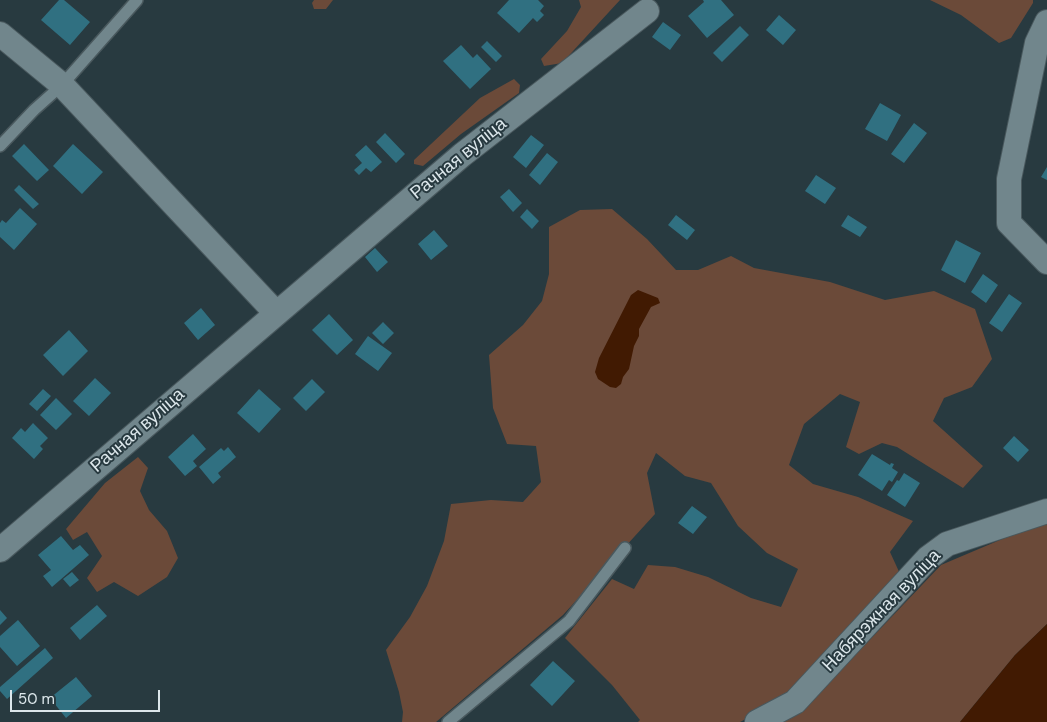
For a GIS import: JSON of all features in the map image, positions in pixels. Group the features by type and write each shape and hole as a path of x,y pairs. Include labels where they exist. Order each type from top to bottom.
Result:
{"street":[{"name":"Рачная вуліца","path":"0,550 462,155 647,11"},
{"path":"1047,22 1037,43 1009,179 1009,223 1047,262"},
{"path":"0,34 62,85 276,313"},
{"name":"Набярэжная вуліца","path":"757,722 795,702 928,558 947,544 1047,511"}],"lane":[{"path":"0,146 34,110 62,85 137,0"},
{"path":"448,722 569,621 626,548"}],"shaded area":[{"path":"314,0 333,0 326,9 314,9 312,3"},
{"path":"579,0 620,0 562,63 544,66 541,59 567,31 581,7"},
{"path":"930,0 1033,0 1033,3 1011,38 999,43 961,15"},
{"path":"514,79 520,85 519,93 461,134 423,166 414,164 414,160 480,98"},
{"path":"612,209 647,239 676,270 698,270 731,256 754,268 830,282 885,300 934,291 975,309 992,359 972,387 944,398 933,421 983,466 963,488 897,447 882,443 859,454 846,447 860,402 840,394 804,424 789,465 813,484 858,497 913,521 890,552 901,576 791,695 740,722 638,722 640,720 612,685 565,638 612,579 634,589 648,565 675,567 708,577 751,598 781,607 798,569 767,553 738,526 711,483 685,476 656,453 647,473 655,514 563,615 436,722 402,722 403,712 399,692 386,650 410,617 427,586 444,541 451,504 491,500 523,502 541,482 536,446 507,444 493,408 489,355 523,325 542,301 549,274 549,227 580,210"},
{"path":"638,290 658,298 660,303 651,307 639,329 639,336 634,346 629,369 623,377 621,384 616,388 610,387 598,379 595,372 599,358 631,295"},
{"path":"138,457 148,468 140,491 149,510 167,531 178,558 167,577 138,596 114,582 97,592 87,578 102,556 87,532 73,540 66,529 105,483"},
{"path":"1047,520 1047,624 1015,655 960,722 783,722 801,712 941,565"},
{"path":"1047,624 1047,722 960,722 1015,655"}],"building":[{"path":"59,0 64,0 90,22 70,45 41,20"},
{"path":"509,0 538,0 544,6 540,11 544,15 537,22 533,18 519,33 497,13"},
{"path":"703,0 721,0 734,15 707,38 688,16 704,2"},
{"path":"779,15 796,30 783,45 766,30"},
{"path":"663,22 681,35 670,50 652,37"},
{"path":"740,26 749,35 722,62 713,53"},
{"path":"487,41 502,56 496,62 481,47"},
{"path":"461,45 473,58 477,54 491,69 470,89 443,61"},
{"path":"880,103 901,115 887,141 865,129"},
{"path":"914,123 927,133 904,163 891,154"},
{"path":"385,133 405,154 396,163 376,142"},
{"path":"531,135 544,145 526,168 513,157"},
{"path":"24,144 49,170 37,181 12,156"},
{"path":"73,144 103,172 82,194 53,166"},
{"path":"366,145 382,162 371,172 366,168 359,175 354,170 362,163 355,155"},
{"path":"547,153 558,162 540,185 529,175"},
{"path":"1047,167 1047,180 1041,177"},
{"path":"816,175 836,188 825,204 805,191"},
{"path":"19,185 39,204 33,209 14,190"},
{"path":"509,189 522,203 513,212 500,197"},
{"path":"20,208 37,224 14,250 0,237 0,223 2,220 6,223"},
{"path":"527,209 539,221 532,229 520,217"},
{"path":"676,215 695,230 687,240 668,225"},
{"path":"848,215 867,227 860,237 841,226"},
{"path":"434,230 448,246 431,260 418,244"},
{"path":"956,240 981,253 965,283 941,270"},
{"path":"375,248 388,262 377,272 365,257"},
{"path":"983,274 998,285 986,303 971,292"},
{"path":"1009,294 1022,303 1002,332 989,323"},
{"path":"201,308 215,325 198,340 184,323"},
{"path":"329,314 353,340 337,355 312,330"},
{"path":"383,322 394,333 383,344 372,333"},
{"path":"69,330 88,351 63,376 43,355"},
{"path":"368,336 392,353 378,371 355,354"},
{"path":"95,378 111,393 89,416 73,401"},
{"path":"312,379 325,392 306,411 293,398"},
{"path":"43,389 51,396 37,411 29,404"},
{"path":"259,389 281,409 259,433 237,413"},
{"path":"56,398 72,414 56,430 40,415"},
{"path":"33,423 48,438 40,446 43,449 34,459 12,438 21,428 25,432"},
{"path":"193,434 206,449 193,461 197,466 185,476 168,457"},
{"path":"1014,436 1029,450 1018,462 1003,448"},
{"path":"228,447 236,457 218,473 221,477 213,484 199,467 221,448 224,451"},
{"path":"872,454 890,465 891,463 894,464 892,468 898,472 892,482 889,480 882,491 858,475"},
{"path":"904,473 920,483 905,507 887,495"},
{"path":"692,506 707,517 693,534 678,523"},
{"path":"61,536 73,550 80,545 89,555 52,587 43,576 51,570 38,555"},
{"path":"72,572 79,580 70,587 63,579"},
{"path":"97,605 107,616 80,640 70,628"},
{"path":"0,610 7,618 0,625"},
{"path":"18,620 40,646 17,666 0,647 0,636"},
{"path":"45,648 53,658 7,699 0,691 0,687"},
{"path":"553,661 575,681 552,706 530,685"},
{"path":"76,677 92,696 66,718 50,698"}]}
